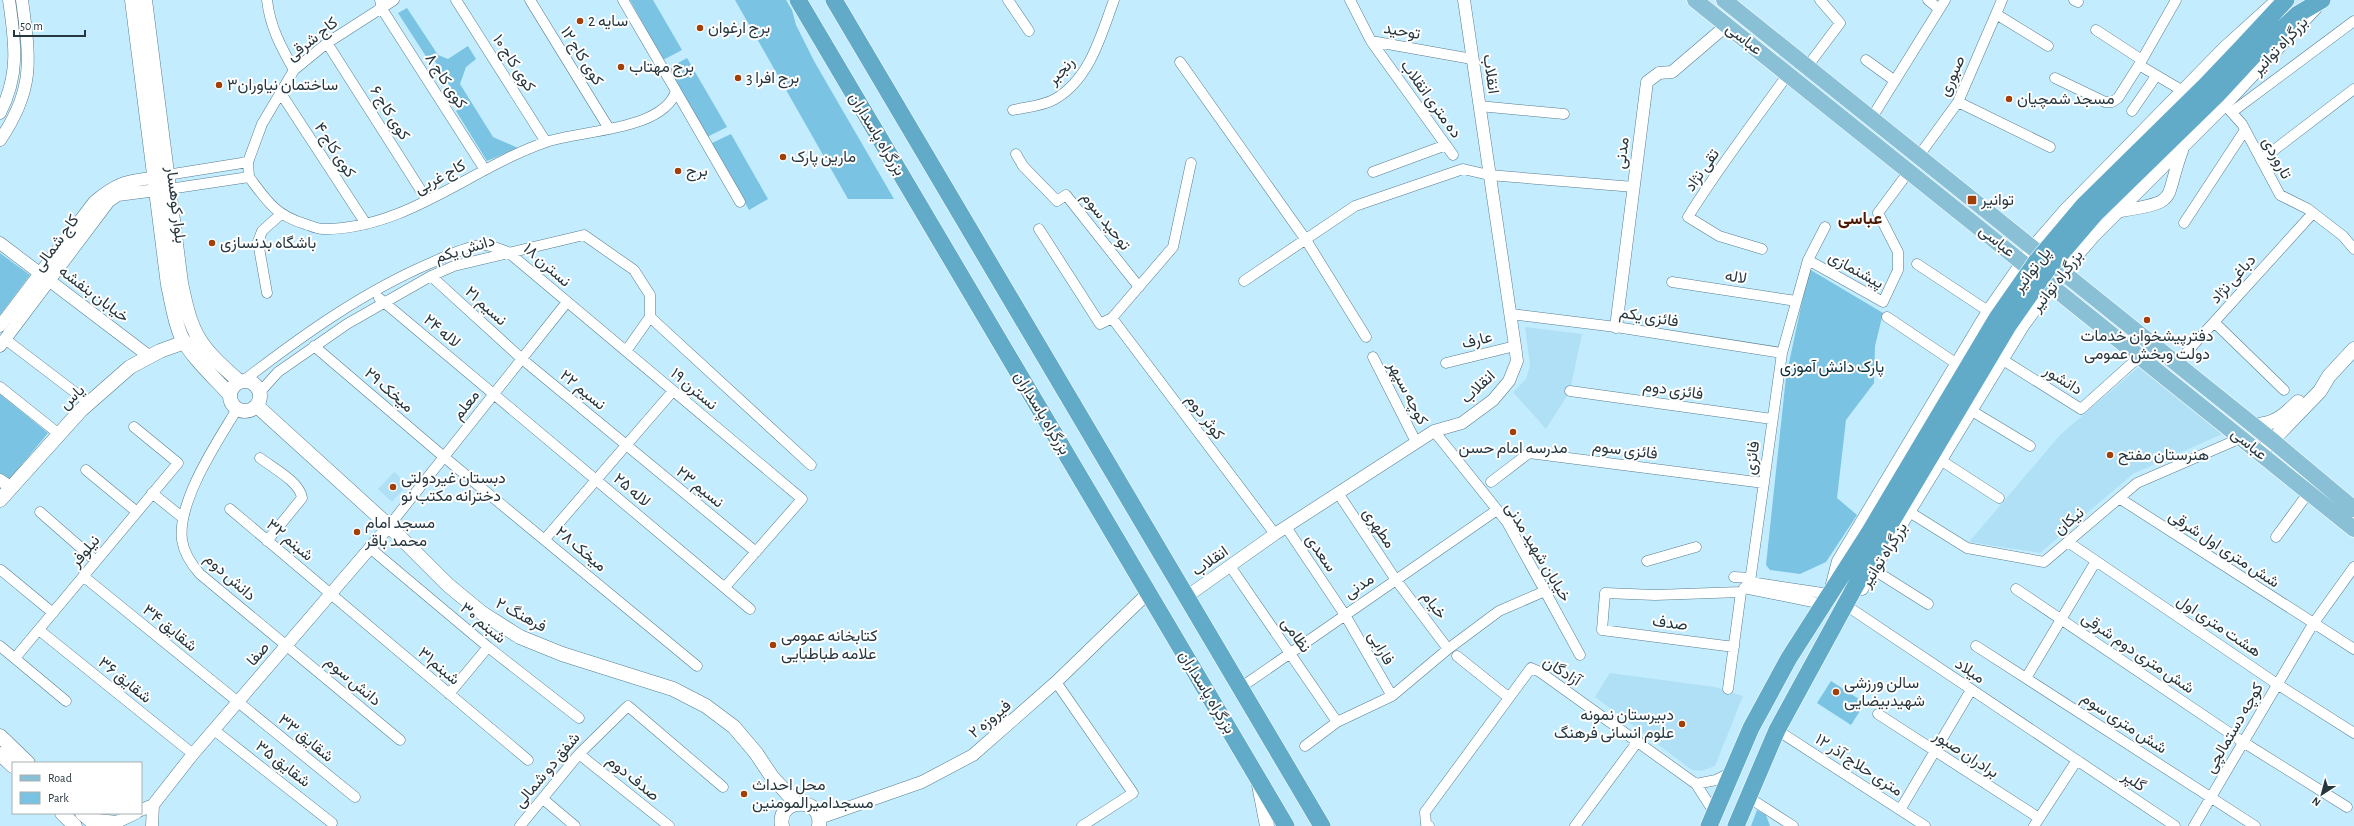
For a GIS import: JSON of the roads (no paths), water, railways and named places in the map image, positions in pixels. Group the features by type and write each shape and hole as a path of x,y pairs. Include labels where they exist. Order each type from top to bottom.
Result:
{"highway":[{"name":"بزرگراه پاسداران","path":"798,0 1286,826"},
{"name":"بزرگراه پاسداران","path":"834,0 1322,826"},
{"name":"بزرگراه توانیر","path":"2250,49 2286,0"},
{"name":"بزرگراه توانیر","path":"2250,49 2298,14 2323,0"},
{"name":"پل توانیر","path":"1875,537 2008,326 2047,270 2095,214 2217,95 2250,49"},
{"name":"بزرگراه توانیر","path":"1712,819 1751,728 1789,658 1826,599 1875,537"},
{"name":"بزرگراه توانیر","path":"1736,826 1777,730 1847,606 1875,537"}],"main road":[{"name":"بلوار کوهسار","path":"132,0 162,183 181,283 193,330 202,345 242,381"},
{"name":"بلوار کوهسار","path":"145,0 162,183 168,285 175,317 185,342 192,353 230,395"},
{"name":"عباسى","path":"1695,0 1910,170 2354,529"},
{"name":"عباسى","path":"1724,0 2272,441 2354,509"},
{"path":"1784,71 1791,54"},
{"name":"یاس","path":"3,491 89,403 130,367 185,342"},
{"path":"2252,425 2265,425 2277,420 2329,376 2354,349"},
{"path":"2260,453 2320,391 2329,376"},
{"path":"242,381 252,382 259,399 250,411 238,409 232,403 230,395 233,387 242,381"},
{"name":"فرهنگ ۲","path":"259,399 448,585 482,613 520,637 562,654 673,689 706,706 734,727 772,777 796,803"},
{"path":"0,736 27,762"},
{"path":"0,754 12,765"},
{"path":"1257,776 1267,826"},
{"path":"782,826 782,816 785,810 796,803 802,802 812,807 819,822"},
{"path":"63,814 76,826"}],"street":[{"path":"0,113 8,98 13,79 16,50 9,0"},
{"path":"0,140 19,110 27,81 30,53 22,0"},
{"path":"267,0 269,18 275,35 294,70"},
{"name":"کاج شرقی","path":"248,162 262,124 294,70 327,42 381,4 394,0"},
{"name":"کوی کاج ۱۰","path":"456,0 546,142"},
{"name":"کوی کاج ۱۲","path":"530,0 608,127"},
{"path":"623,0 740,202"},
{"path":"1008,0 1029,31"},
{"name":"رنجبر","path":"1013,110 1055,100 1082,75 1093,55 1114,0"},
{"name":"توحید","path":"1350,0 1371,41 1472,59"},
{"name":"انقلاب","path":"1186,597 1275,534 1434,430 1462,423 1493,400 1509,381 1517,361 1464,0"},
{"path":"1807,67 1840,23 1820,0"},
{"path":"1928,0 1939,9"},
{"path":"1871,119 1945,0"},
{"name":"صبوری","path":"1918,157 1958,102 2002,0"},
{"name":"بزرگراه توانیر","path":"1826,599 1838,561 1991,307 2022,261 2065,210 2225,48 2277,0"},
{"name":"بزرگراه توانیر","path":"1847,606 1860,592 1911,513 2023,326 2052,285 2094,236 2121,211 2184,146 2228,108 2323,0"},
{"path":"2055,78 2105,102 2112,102 2118,98 2141,63 2174,1"},
{"name":"کوی کاج ۸","path":"381,4 485,170"},
{"path":"1996,14 2048,46"},
{"path":"2228,108 2354,20"},
{"name":"مدنی","path":"1616,327 1647,82 1659,73 1672,72 1726,25"},
{"path":"2096,30 2156,76 2183,91"},
{"name":"ده متری انقلاب","path":"1371,41 1453,155"},
{"name":"کوی کاج ۶","path":"327,42 427,200"},
{"path":"1866,60 1895,81"},
{"path":"1180,62 1306,240 1366,337"},
{"name":"تقی نژاد","path":"1762,249 1719,236 1688,217 1716,171 1734,151 1784,71"},
{"path":"2132,111 2156,76"},
{"path":"2261,160 2354,89"},
{"name":"کاج غربی","path":"280,215 320,229 354,228 413,208 485,170 546,142 640,121 658,113 669,104 676,91"},
{"name":"کوی کاج ۴","path":"280,92 366,224"},
{"path":"1958,102 2050,147"},
{"path":"1479,106 1564,114"},
{"name":"تاروردی","path":"2228,108 2245,130 2280,195 2313,213 2343,236 2354,249"},
{"path":"2184,223 2245,130"},
{"path":"1373,172 1446,145"},
{"path":"2121,211 2152,206 2162,202 2171,192 2184,146"},
{"name":"توحید سوم","path":"1016,154 1023,166 1057,201 1066,195 1138,287"},
{"path":"162,183 248,162 249,177 280,215 262,231 258,242 267,293"},
{"path":"1039,229 1100,324 1112,318 1173,247 1191,162"},
{"path":"1244,281 1355,206 1463,169 1489,174 1634,187"},
{"name":"پیشنمازی","path":"1808,260 1883,302 1898,270 1898,252 1878,213 1910,170"},
{"path":"162,183 249,177"},
{"name":"کاج شمالی","path":"3,343 94,202 112,187 131,180 162,183"},
{"path":"2065,210 2067,219 2074,228 2084,235 2094,236"},
{"name":"دباغی نژاد","path":"2176,364 2313,213"},
{"name":"فائزی","path":"1728,689 1734,646 1764,483 1782,353 1808,260 1825,227"},
{"path":"508,252 584,236 634,270 650,295 650,318 626,351"},
{"name":"خیابان بنفشه","path":"0,243 150,357"},
{"name":"دانش یکم","path":"242,381 339,312 371,292 420,267 457,252 483,245 508,252"},
{"name":"دانش یکم","path":"259,399 278,372 314,346 383,302 431,276 454,266 508,252"},
{"name":"نسترن ۱۸","path":"508,252 567,302"},
{"path":"1917,264 1991,307 2004,304 2013,308 2020,316 2023,326"},
{"name":"کاج شمالی","path":"0,326 45,276"},
{"name":"نسیم ۲۱","path":"431,276 522,359"},
{"name":"لاله","path":"1672,282 1796,301"},
{"name":"لاله ۲۴","path":"371,292 494,394"},
{"name":"نسترن ۱۹","path":"567,302 802,499 756,552"},
{"name":"معلم","path":"389,526 567,302"},
{"name":"فائزی یکم","path":"1511,314 1616,327 1782,353"},
{"path":"1887,317 1957,364"},
{"path":"650,318 811,465"},
{"name":"کوثر دوم","path":"1112,318 1275,534"},
{"path":"2214,322 2284,390"},
{"path":"3,343 89,403"},
{"name":"میخک ۲۹","path":"314,346 444,457"},
{"name":"عارف","path":"1446,363 1515,346"},
{"name":"دانشور","path":"2003,360 2081,409 2140,356"},
{"name":"کوچه سپهر","path":"1373,357 1416,442"},
{"name":"نسیم ۲۲","path":"522,359 626,445"},
{"path":"0,387 59,434"},
{"path":"545,539 673,391"},
{"name":"فائزی دوم","path":"1570,391 1772,419"},
{"name":"لاله ۲۵","path":"494,394 750,609"},
{"name":"دانش دوم","path":"238,409 200,474 183,518 182,541 192,564 200,574 286,646"},
{"path":"1972,411 2030,446"},
{"name":"نیلوفر","path":"15,658 178,463 134,427"},
{"name":"خیابان شهید مدنی","path":"1434,430 1507,522 1580,655"},
{"name":"نیکان","path":"1911,513 1967,548 2044,562 2137,483 2241,438"},
{"name":"نسیم ۲۳","path":"626,445 756,552"},
{"name":"فائزی سوم","path":"1491,482 1529,453 1764,483"},
{"name":"میخک ۲۸","path":"444,457 697,666"},
{"path":"260,458 294,484 301,492 302,498 268,541"},
{"path":"1942,461 1999,498"},
{"path":"86,470 137,512"},
{"path":"2276,537 2309,492"},
{"path":"152,493 183,518"},
{"name":"مطهری","path":"1338,493 1396,580"},
{"name":"شش متری اول شرقی","path":"2119,498 2354,649"},
{"name":"شبنم ۳۲","path":"230,509 330,594"},
{"name":"مدنی","path":"1240,688 1497,510"},
{"path":"40,512 96,561"},
{"name":"صفا","path":"153,805 193,754 389,526"},
{"name":"سعدی","path":"1286,527 1345,615"},
{"name":"هشت متری اول","path":"2068,542 2277,684 2354,733"},
{"path":"1647,561 1696,547"},
{"name":"شبنم ۳۰","path":"370,548 488,647 579,718"},
{"path":"725,587 756,552"},
{"path":"2026,678 2096,561"},
{"name":"نظامی","path":"1230,566 1291,652 1337,722"},
{"name":"کوچه دستمالچی","path":"2194,826 2313,624 2354,567"},
{"path":"1,570 53,613"},
{"path":"1874,570 1928,604"},
{"name":"شقایق ۳۴","path":"83,576 238,702"},
{"path":"1734,577 1746,585 1826,599"},
{"name":"خیام","path":"1396,580 1448,648"},
{"name":"صدف","path":"1734,646 1602,630 1605,593 1655,595 1746,585"},
{"name":"شش متری دوم شرقی","path":"2016,588 2243,742 2347,807"},
{"path":"1305,746 1337,722 1392,696 1448,648 1499,611 1545,592"},
{"name":"فیروزه ٢","path":"819,822 922,782 973,755 1056,682 1148,593"},
{"name":"شبنم۳۱","path":"330,594 528,760"},
{"name":"میلاد","path":"1847,606 2077,760"},
{"name":"فارابی","path":"1345,615 1392,696"},
{"name":"شقایق ۳۶","path":"39,630 193,754"},
{"path":"0,646 66,701"},
{"name":"دانش سوم","path":"286,646 400,740"},
{"name":"شش متری سوم","path":"1976,646 2255,826"},
{"path":"449,694 488,647"},
{"path":"1457,656 1508,697"},
{"name":"آزادگان","path":"1429,826 1426,824 1425,812 1530,668 1540,672 1696,784 1712,819"},
{"path":"1056,682 1133,794 1082,826"},
{"path":"1900,810 1971,690"},
{"name":"شقایق ۳۳","path":"238,702 355,797"},
{"name":"شفق دو شمالی","path":"520,826 597,734 628,706 723,787"},
{"name":"برادران صبور","path":"1878,714 1935,751 2036,822"},
{"name":"شقایق ۳۵","path":"214,730 332,823"},
{"name":"۱۲ متری حلاج آذر","path":"1777,730 1925,826"},
{"path":"1575,826 1638,742"},
{"name":"صدف دوم","path":"579,754 669,826"},
{"path":"2036,822 2077,760"},
{"name":"گلپر","path":"2077,760 2175,826"},
{"path":"1696,784 1716,780 1732,772"},
{"path":"1748,797 1793,826"},
{"path":"543,799 575,826"},
{"path":"142,810 153,805 152,826"},
{"path":"89,819 117,822 134,814"}],"place":[{"name":"سایه 2","path":"580,21"},
{"name":"برج ارغوان","path":"700,28"},
{"name":"برج مهتاب","path":"621,67"},
{"name":"برج افرا 3","path":"738,78"},
{"name":"ساختمان نیاوران۳","path":"219,85"},
{"name":"مسجد شمچیان","path":"2009,99"},
{"name":"مارین پارک","path":"783,157"},
{"name":"برج","path":"678,171"},
{"name":"توانیر","path":"1972,200"},
{"name":"باشگاه بدنسازی","path":"212,243"},
{"name":"دفترپیشخوان خدمات دولت وبخش عمومی","path":"2147,320"},
{"name":"مدرسه امام حسن","path":"1513,432"},
{"name":"هنرستان مفتح","path":"2110,455"},
{"name":"دبستان غیردولتی دخترانه مکتب نو","path":"393,487"},
{"name":"مسجد امام محمد باقر","path":"357,532"},
{"name":"کتابخانه عمومی علامه طباطبایی","path":"773,645"},
{"name":"سالن ورزشی شهیدبیضایی","path":"1836,692"},
{"name":"دبیرستان نمونه علوم انسانی فرهنگ","path":"1682,724"},
{"name":"محل احداث مسجدامیرالمومنین","path":"744,794"}],"district":[{"name":"عباسی","path":"1860,218"}],"park label":[{"name":"پارک دانش آموزی","path":"1832,367"}]}
